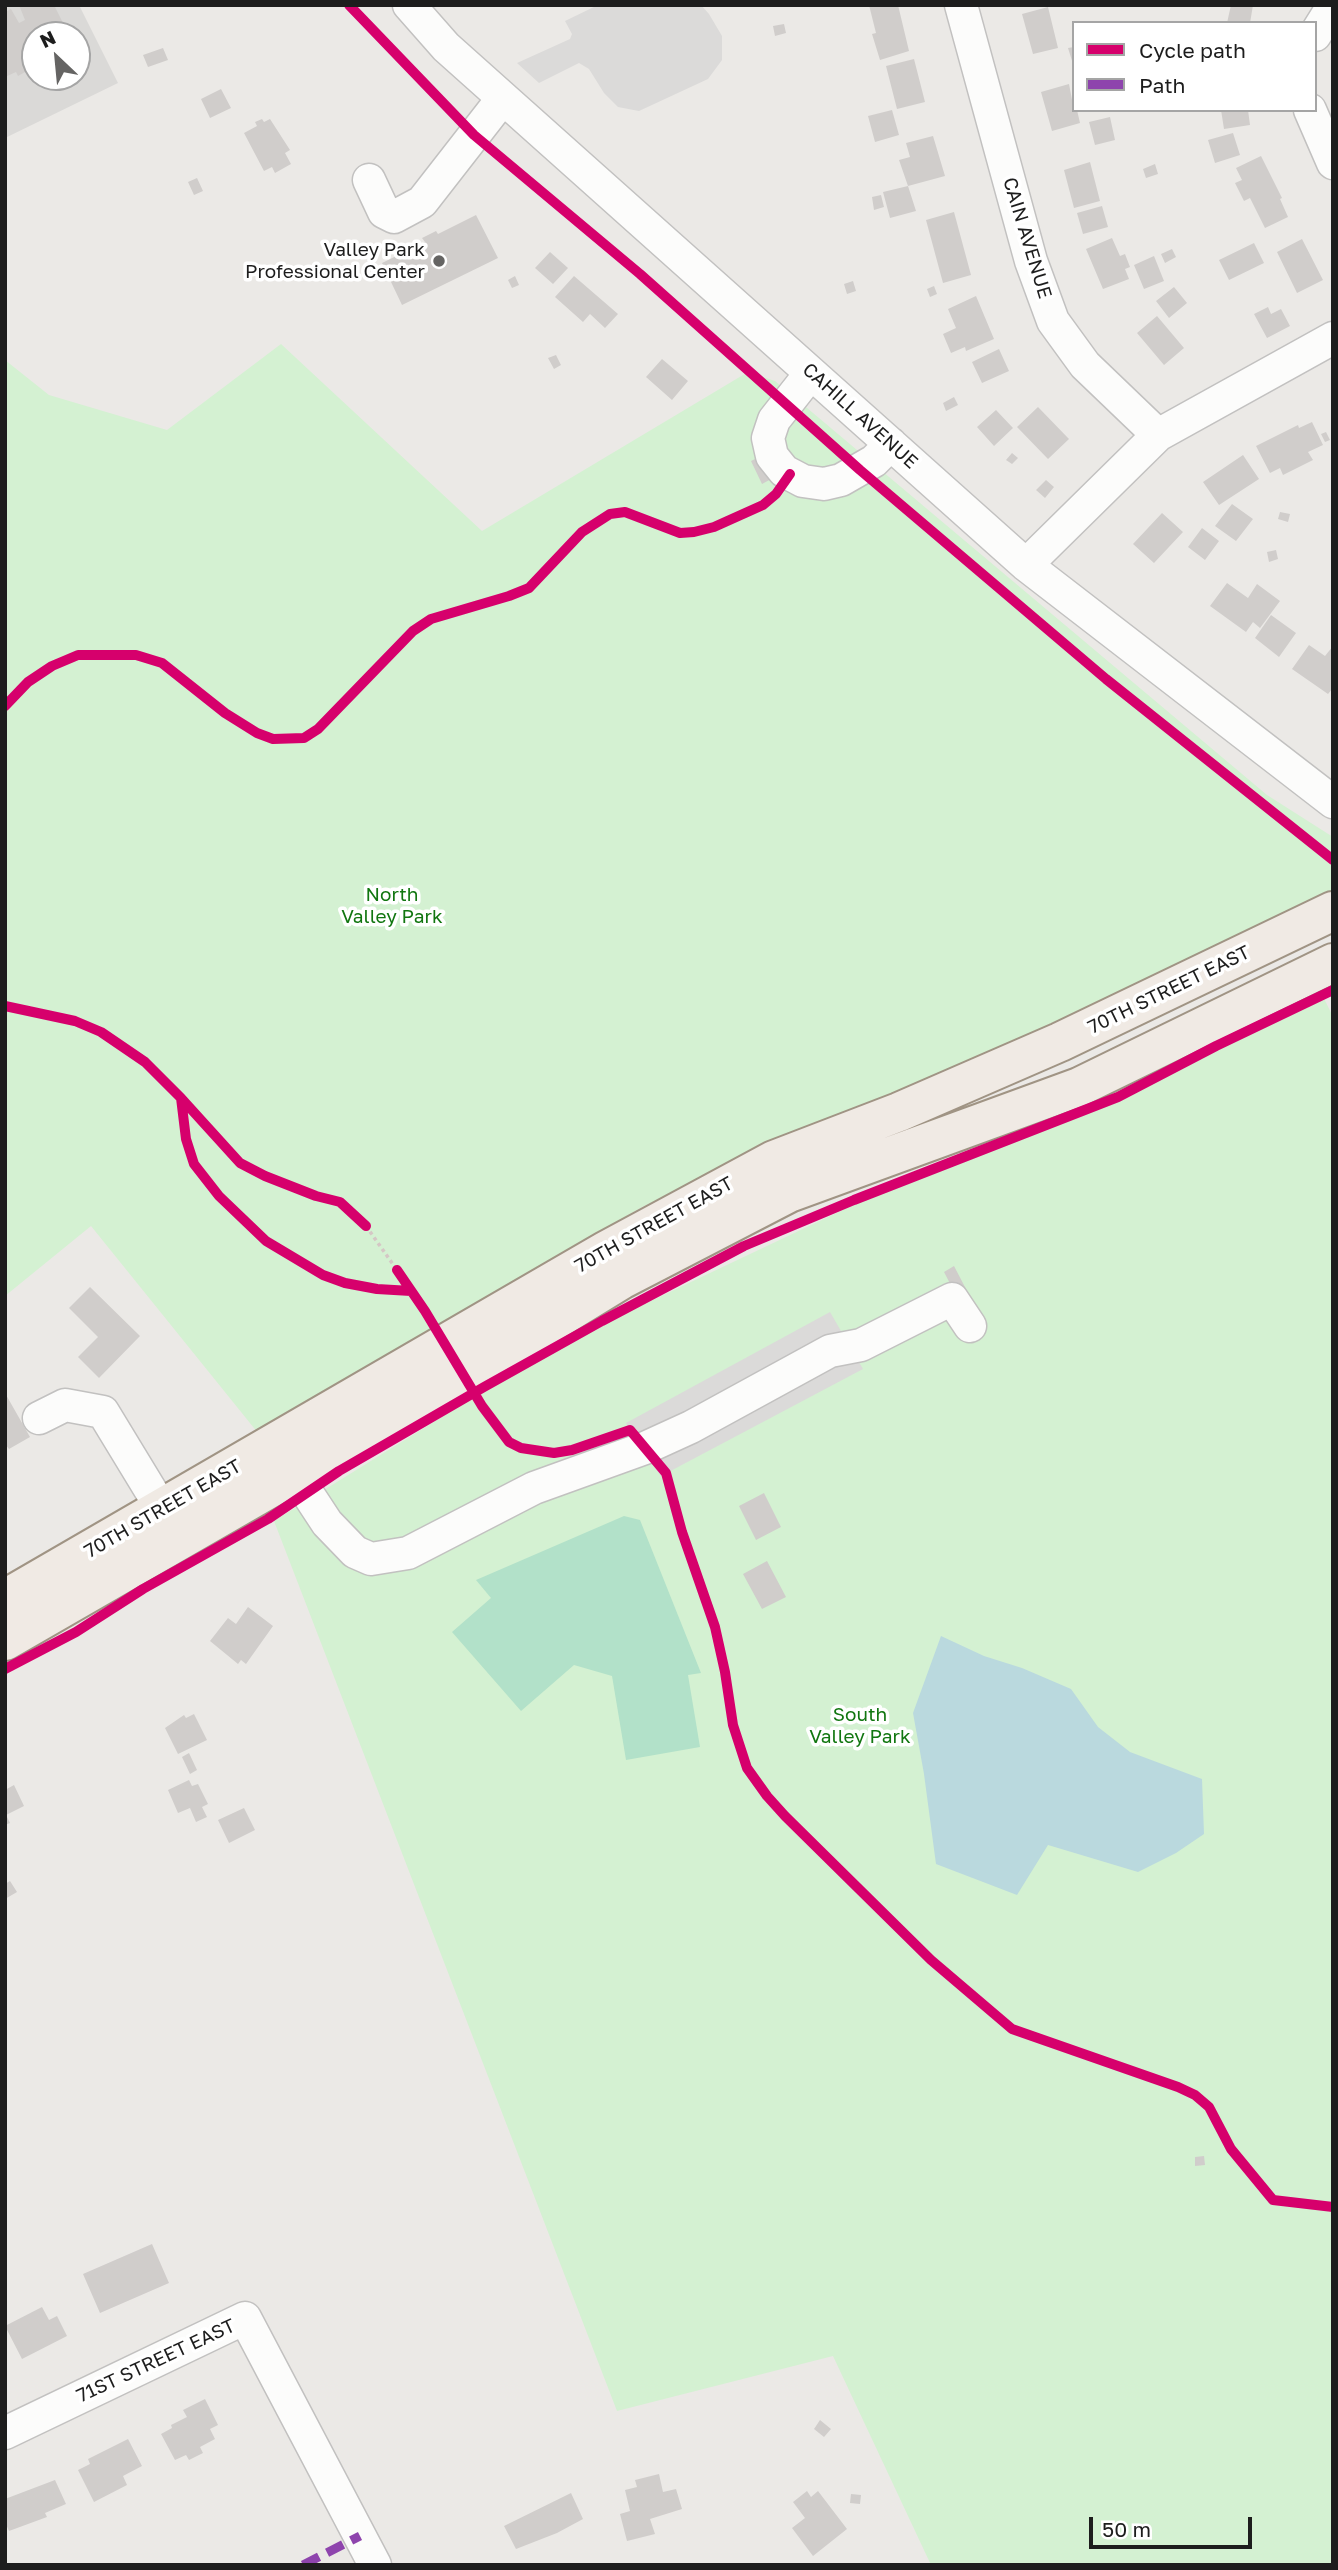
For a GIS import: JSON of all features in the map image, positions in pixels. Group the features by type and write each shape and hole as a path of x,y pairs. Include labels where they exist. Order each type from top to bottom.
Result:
{"main road":[{"name":"70TH STREET EAST","path":"5,1641 607,1250 774,1160 899,1112 1060,1042 1333,911"},
{"name":"70TH STREET EAST","path":"5,1600 162,1509 285,1459 451,1384 621,1280 789,1193 1079,1087 1333,963"}],"street":[{"name":"CAIN AVENUE","path":"961,5 1031,261 1053,321 1085,365 1158,435"},
{"name":"CAHILL AVENUE","path":"412,6 446,47 1026,565 1333,802"},
{"path":"1317,32 1333,6"},
{"path":"369,180 384,212 394,217 422,202 503,98"},
{"path":"1311,112 1333,163"},
{"path":"1026,565 1158,435 1333,338"},
{"path":"811,373 774,420 768,438 772,456 784,471 803,481 824,484 842,480 874,461 891,444"},
{"path":"285,1459 327,1523 355,1552 371,1559 408,1553 534,1488 645,1448 691,1427 830,1351 860,1345 952,1299 970,1326"},
{"path":"39,1418 65,1405 103,1412 162,1509"},
{"name":"71ST STREET EAST","path":"5,2433 245,2318 375,2565"}],"path":[{"path":"362,1222 400,1275"}],"shaded area":[{"path":"5,5 79,5 87,21 21,21 21,91 91,91 91,29 118,83 5,138"},
{"path":"598,5 701,5 722,36 722,60 708,79 639,111 618,107 604,93 589,69 579,63 539,83 517,63 570,39 572,34 565,21"},
{"path":"830,1312 863,1369 661,1476 651,1463 646,1463 626,1423"}],"green space":[{"name":"North Valley Park","path":"281,344 482,531 748,372 775,381 1267,795 1333,837 1333,893 1006,1052 751,1157 642,1207 258,1433 91,1226 5,1296 5,360 49,395 167,430"},
{"name":"South Valley Park","path":"1322,994 1333,1017 1333,2565 931,2565 833,2356 617,2411 274,1521 558,1345 864,1200 1073,1119"},
{"path":"624,1516 640,1520 701,1673 688,1675 700,1747 626,1760 612,1676 574,1665 521,1711 452,1632 491,1598 476,1580"}],"water":[{"path":"941,1636 984,1656 1022,1668 1071,1689 1098,1727 1130,1752 1202,1779 1204,1834 1176,1853 1138,1872 1048,1845 1017,1895 936,1864 913,1713"}],"building":[{"path":"19,5 54,5 62,21 23,21 25,20"},
{"path":"869,5 898,5 909,51 880,60 872,34 876,33"},
{"path":"1231,5 1253,5 1250,21 1227,21"},
{"path":"1048,7 1058,48 1033,54 1022,14"},
{"path":"11,9 19,23 21,22 21,74 18,76 16,72 5,77 5,12"},
{"path":"784,24 786,33 775,36 773,26"},
{"path":"163,48 168,60 148,67 143,55"},
{"path":"914,59 925,102 897,109 886,66"},
{"path":"1069,84 1072,112 1077,112 1080,123 1052,131 1041,92"},
{"path":"221,89 231,108 210,118 201,99"},
{"path":"892,110 899,135 875,142 868,116"},
{"path":"1221,112 1248,112 1250,125 1224,129"},
{"path":"1110,117 1115,140 1095,145 1089,122"},
{"path":"262,119 264,122 270,119 290,150 285,153 291,164 275,173 272,167 264,171 244,133 257,126 255,122"},
{"path":"1233,133 1240,155 1215,163 1208,140"},
{"path":"933,136 945,176 908,186 899,160 910,157 906,143"},
{"path":"1261,156 1282,198 1280,199 1288,217 1265,228 1250,198 1244,201 1235,183 1242,180 1236,168"},
{"path":"1090,162 1100,201 1074,208 1064,170"},
{"path":"1155,164 1158,174 1146,178 1143,169"},
{"path":"197,178 203,191 194,195 188,182"},
{"path":"908,186 916,211 890,218 883,192"},
{"path":"881,195 884,207 874,210 872,197"},
{"path":"1102,206 1108,227 1083,234 1077,213"},
{"path":"954,212 971,275 943,283 926,220"},
{"name":"Valley Park Professional Center","path":"476,215 498,258 402,305 382,263 425,242 422,238 436,231 438,234"},
{"path":"1112,238 1120,256 1125,254 1130,267 1125,269 1129,279 1103,289 1086,249"},
{"path":"1302,239 1323,280 1297,293 1277,252"},
{"path":"1254,243 1264,263 1229,280 1219,260"},
{"path":"1172,249 1176,257 1165,263 1161,254"},
{"path":"550,252 568,268 553,284 535,268"},
{"path":"1154,256 1164,281 1144,289 1134,265"},
{"path":"515,276 519,285 512,288 508,280"},
{"path":"574,276 618,314 605,328 590,314 583,322 555,297"},
{"path":"853,281 856,291 847,294 844,284"},
{"path":"934,286 937,294 930,297 927,289"},
{"path":"1174,287 1187,303 1169,318 1156,301"},
{"path":"976,296 994,339 966,351 965,347 951,353 943,334 956,328 948,309"},
{"path":"1268,307 1271,314 1281,309 1290,326 1267,338 1254,314"},
{"path":"1157,316 1184,348 1164,365 1137,333"},
{"path":"999,349 1009,371 982,383 972,362"},
{"path":"556,355 561,365 554,369 548,358"},
{"path":"662,359 688,381 672,400 646,377"},
{"path":"954,397 958,405 946,411 943,403"},
{"path":"1038,407 1069,439 1048,459 1017,427"},
{"path":"996,410 1013,428 994,446 977,427"},
{"path":"1312,422 1323,445 1308,452 1313,460 1283,475 1280,468 1270,473 1256,446 1298,425 1299,428"},
{"path":"1326,432 1330,440 1325,442 1321,434"},
{"path":"1012,453 1018,458 1012,464 1006,460"},
{"path":"763,455 773,478 762,484 751,461"},
{"path":"1243,455 1259,479 1219,505 1203,482"},
{"path":"1046,480 1054,487 1045,498 1036,490"},
{"path":"1232,504 1253,519 1236,541 1215,526"},
{"path":"1280,512 1290,514 1288,522 1278,519"},
{"path":"1162,513 1183,532 1154,563 1133,544"},
{"path":"1202,528 1219,541 1205,560 1188,547"},
{"path":"1276,550 1278,559 1269,562 1267,552"},
{"path":"1227,583 1248,598 1257,584 1280,601 1260,628 1253,622 1246,632 1210,606"},
{"path":"1271,615 1296,633 1279,657 1255,638"},
{"path":"1309,645 1325,656 1333,646 1333,688 1328,694 1292,669"},
{"path":"954,1266 966,1289 956,1295 944,1272"},
{"path":"90,1287 140,1336 99,1378 78,1357 98,1337 69,1308"},
{"path":"5,1393 30,1437 9,1449 5,1444"},
{"path":"764,1493 781,1527 756,1540 739,1506"},
{"path":"767,1561 786,1597 762,1609 743,1574"},
{"path":"248,1607 273,1626 246,1664 241,1660 238,1664 210,1641 228,1618 236,1624"},
{"path":"194,1714 207,1740 178,1754 165,1728 184,1715 186,1718"},
{"path":"189,1753 197,1770 190,1774 182,1757"},
{"path":"189,1780 192,1786 198,1784 208,1804 202,1807 207,1817 196,1822 190,1808 178,1813 168,1790"},
{"path":"14,1785 24,1806 6,1815 10,1823 5,1825 5,1790"},
{"path":"244,1808 255,1830 229,1843 218,1820"},
{"path":"10,1881 17,1892 5,1899 5,1884"},
{"path":"1204,2156 1205,2165 1195,2166 1195,2157"},
{"path":"152,2244 169,2283 100,2313 83,2274"},
{"path":"42,2307 49,2320 57,2316 67,2336 22,2359 5,2326"},
{"path":"205,2399 218,2425 210,2429 215,2439 200,2447 203,2453 189,2460 186,2455 175,2460 161,2434 187,2417 183,2410"},
{"path":"820,2420 831,2429 824,2437 814,2429"},
{"path":"128,2439 142,2466 123,2476 127,2485 94,2502 78,2470 90,2464 88,2459"},
{"path":"659,2474 663,2492 676,2489 682,2509 650,2519 655,2534 627,2541 620,2514 630,2511 625,2490 637,2487 635,2480"},
{"path":"55,2480 66,2504 45,2513 47,2517 9,2531 5,2522 5,2499"},
{"path":"807,2491 811,2497 818,2491 847,2529 813,2556 792,2528 805,2518 793,2502"},
{"path":"571,2493 583,2519 557,2533 516,2549 504,2526"},
{"path":"851,2494 861,2495 860,2504 850,2503"}],"marked path":[{"path":"303,2565 360,2536"}],"cycle path":[{"path":"349,5 474,135 640,274 860,470 1106,679 1333,860"},
{"path":"5,706 28,682 52,666 78,655 136,655 162,663 225,713 257,733 273,739 304,738 318,729 413,631 431,619 529,588 582,532 610,514 625,512 680,533 694,532 714,527 763,505 776,494 790,474"},
{"path":"5,1669 76,1632 143,1589 268,1519 339,1471 484,1387 744,1246 1118,1097 1333,990"},
{"path":"5,1006 75,1021 101,1032 145,1062 240,1163 316,1196 340,1202 366,1226"},
{"path":"181,1098 186,1139 194,1164 219,1196 266,1241 323,1275 345,1283 377,1289 411,1291"},
{"path":"397,1270 482,1406 509,1442 521,1448 554,1453 572,1450 630,1430 666,1473 682,1532 715,1627 733,1725 747,1768 785,1816 931,1960 1012,2029 1195,2095 1209,2107 1231,2149 1273,2200 1333,2207"}],"place":[{"name":"Valley Park Professional Center","path":"439,261"}]}
